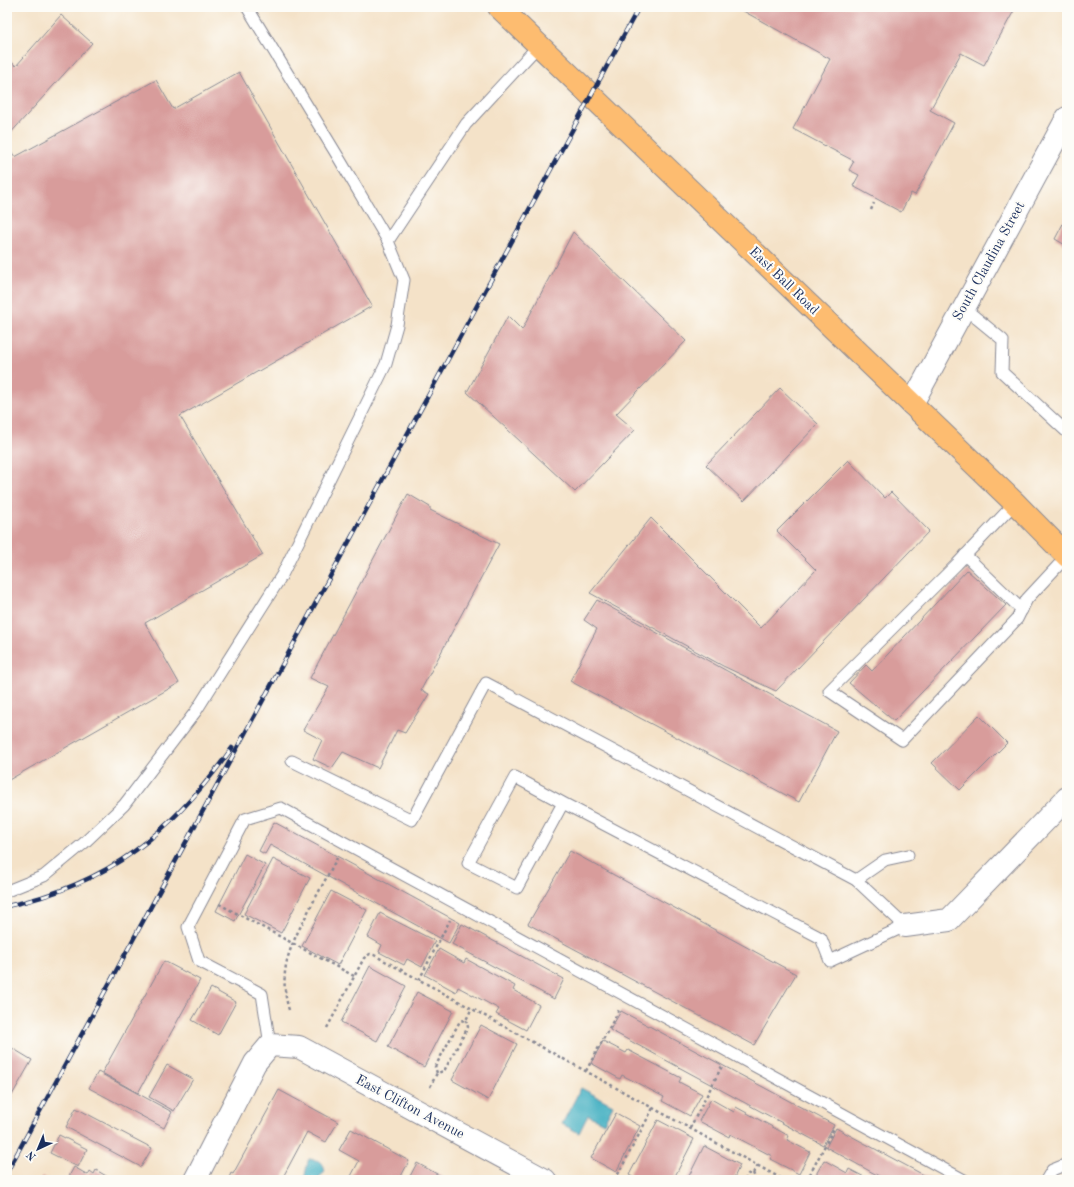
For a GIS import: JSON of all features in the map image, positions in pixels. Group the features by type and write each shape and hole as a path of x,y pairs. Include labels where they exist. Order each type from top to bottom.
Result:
{"main road":[{"name":"East Ball Road","path":"499,7 1015,503 1067,556"}],"street":[{"name":"South Claudina Street","path":"912,404 1067,118"},
{"path":"905,926 949,920 1067,798"},
{"path":"195,1180 255,1063 270,1046"},
{"name":"East Clifton Avenue","path":"270,1046 299,1047 546,1180"}],"lane":[{"path":"7,891 44,876 84,843 124,804 196,711 282,575 386,364 397,325 404,280 388,241 338,154 247,7"},
{"path":"388,241 466,124 539,44"},
{"path":"964,308 1003,340 1002,372 1067,432"},
{"path":"1015,503 829,691 902,740 1017,619 1027,599 1067,556"},
{"path":"965,555 1022,610"},
{"path":"292,761 412,820 486,683 856,880 905,926 830,961 821,938 515,777 468,863 517,888 563,803"},
{"path":"270,1046 262,994 199,961 188,927 245,819 281,808 964,1180"},
{"path":"856,880 885,860 908,855"},
{"path":"1046,1180 1052,1170 1067,1164"}],"path":[{"path":"871,210 874,203"},
{"path":"289,1010 285,993 287,958 292,943 344,843"},
{"path":"204,896 354,976"},
{"path":"419,980 458,905"},
{"path":"327,1028 364,958 370,954 374,955 784,1180"},
{"path":"586,1071 626,997"},
{"path":"437,1073 444,1071 468,1027 466,1020 472,1008"},
{"path":"430,1087 437,1073 435,1067 460,1021 466,1020"},
{"path":"690,1128 729,1053"},
{"path":"615,1180 653,1108"},
{"path":"806,1180 842,1114"},
{"path":"745,1180 748,1174 753,1173 758,1165"},
{"path":"753,1173 756,1180"}],"water":[{"path":"581,1088 613,1105 604,1123 588,1115 579,1133 562,1124"},
{"path":"309,1159 319,1161 323,1165 325,1172 319,1177 319,1180 304,1180"}],"building":[{"path":"736,7 1016,7 984,65 961,53 930,110 954,123 915,195 911,193 901,212 853,186 859,175 849,170 854,161 793,129 830,59"},
{"path":"61,15 92,43 7,137 7,58 16,66"},
{"path":"239,72 372,306 180,416 263,555 145,623 179,683 7,781 7,145 15,157 156,80 173,109"},
{"path":"1067,216 1067,246 1055,239"},
{"path":"573,232 686,341 616,414 635,430 575,492 467,392 508,316 522,330"},
{"path":"780,388 818,424 744,501 706,465"},
{"path":"848,460 885,498 891,492 929,531 776,691 723,666 590,593 651,518 761,628 816,570 777,531"},
{"path":"408,494 430,507 430,510 499,544 421,690 429,694 405,733 397,730 378,768 343,752 332,768 313,759 322,740 303,730 329,687 310,678"},
{"path":"967,570 1006,605 894,721 849,683 866,665 872,671"},
{"path":"597,600 837,731 799,802 570,681 597,629 584,620"},
{"path":"979,715 1007,743 960,790 932,763"},
{"path":"274,822 460,923 449,943 270,845 265,854 259,851"},
{"path":"570,851 796,974 754,1045 528,924"},
{"path":"245,854 265,865 235,921 216,911"},
{"path":"273,859 310,878 281,933 244,914"},
{"path":"331,891 367,910 338,965 302,946"},
{"path":"380,913 435,941 422,967 407,959 404,965 379,952 382,945 368,937"},
{"path":"462,924 564,979 554,999 452,944"},
{"path":"439,949 464,963 466,959 515,986 513,990 539,1005 526,1030 496,1014 499,1009 458,987 456,992 425,975"},
{"path":"164,961 200,980 138,1093 102,1073"},
{"path":"370,966 406,986 377,1041 341,1022"},
{"path":"211,988 236,1002 218,1035 192,1020"},
{"path":"417,992 453,1011 424,1067 388,1047"},
{"path":"621,1011 834,1125 823,1145 610,1030"},
{"path":"481,1025 517,1044 488,1100 452,1080"},
{"path":"603,1041 626,1053 628,1050 681,1078 679,1082 702,1094 690,1116 662,1101 664,1097 622,1075 620,1079 591,1063"},
{"path":"7,1045 32,1060 7,1104"},
{"path":"167,1065 193,1079 174,1111 149,1097"},
{"path":"98,1072 172,1112 164,1128 89,1088"},
{"path":"279,1090 338,1122 326,1142 307,1132 283,1177 289,1180 228,1180 231,1173 233,1174"},
{"path":"711,1099 734,1112 736,1107 789,1136 787,1140 810,1152 799,1174 770,1159 772,1156 730,1134 729,1137 699,1121"},
{"path":"76,1108 152,1148 141,1167 66,1127"},
{"path":"616,1113 640,1126 616,1172 591,1158"},
{"path":"658,1120 694,1139 673,1180 638,1180 629,1175"},
{"path":"836,1128 933,1180 886,1180 826,1147"},
{"path":"351,1129 409,1161 399,1180 349,1180 359,1161 339,1150"},
{"path":"59,1135 87,1149 78,1167 50,1153"},
{"path":"704,1146 740,1165 733,1180 687,1180"},
{"path":"824,1160 847,1173 849,1169 870,1180 813,1180"},
{"path":"417,1163 448,1180 408,1180"},
{"path":"74,1167 88,1175 90,1171 94,1174 96,1170 113,1180 67,1180"},
{"path":"42,1176 49,1180 40,1180"}],"railway":[{"path":"7,1172 639,7"},
{"path":"7,906 44,896 77,884 108,868 136,850 162,829 186,805 232,748"}]}
